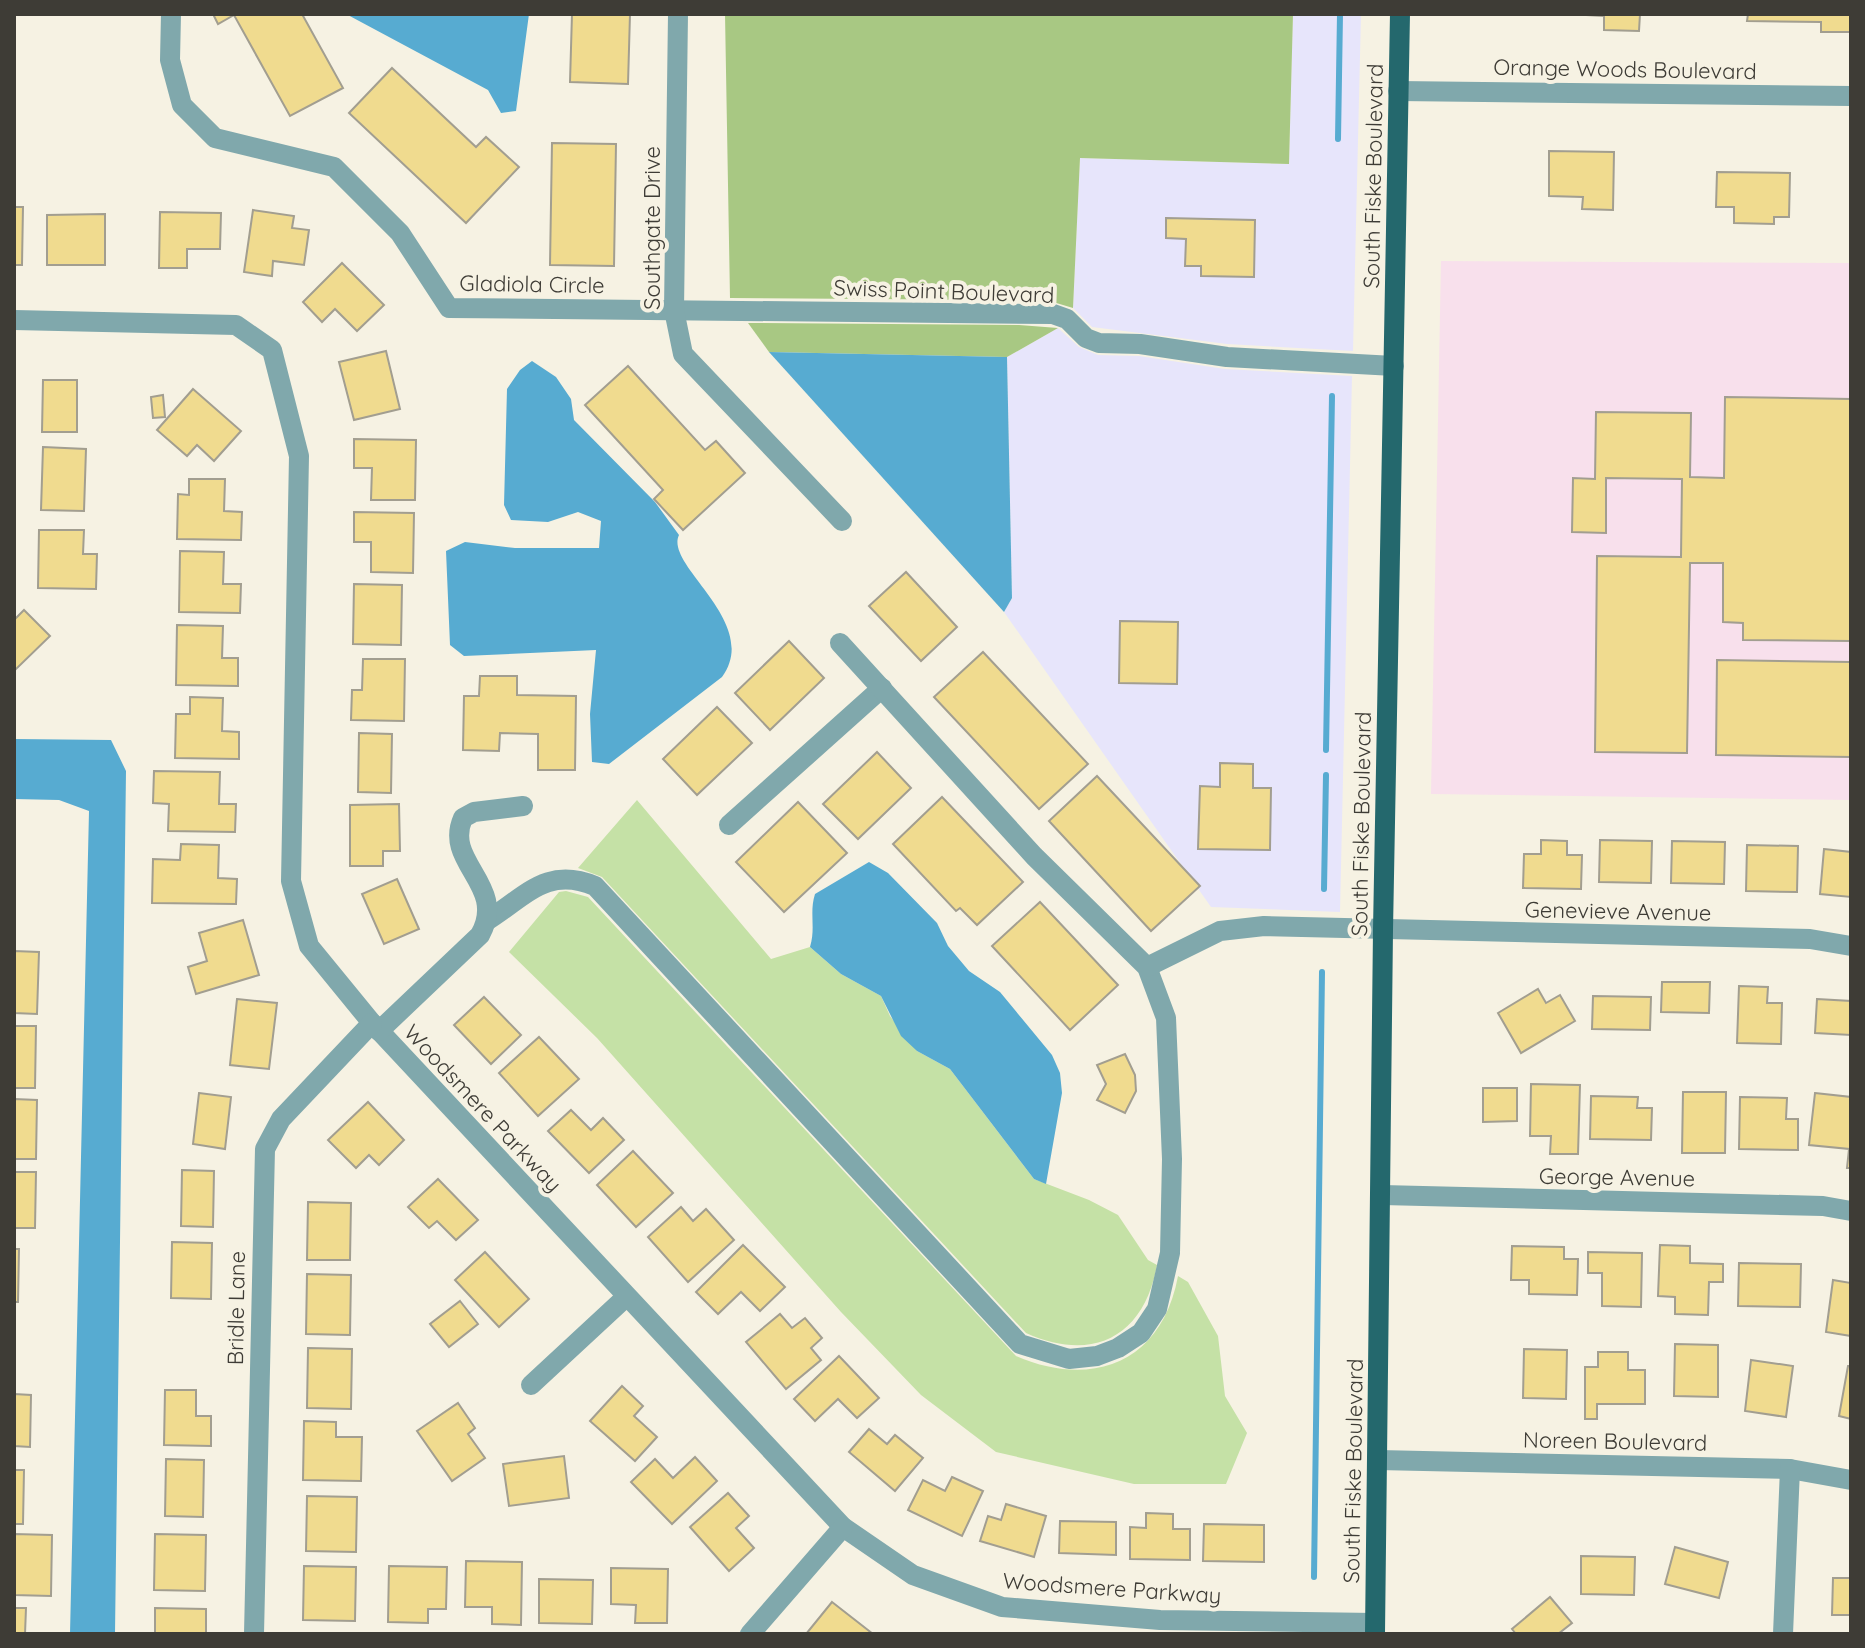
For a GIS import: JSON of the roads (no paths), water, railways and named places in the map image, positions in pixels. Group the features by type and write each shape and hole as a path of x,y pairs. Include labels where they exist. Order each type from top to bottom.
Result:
{"main road":[{"name":"South Fiske Boulevard","path":"1375,1628 1383,930 1400,14"}],"street":[{"name":"Gladiola Circle","path":"171,14 170,60 182,105 215,138 334,167 400,233 449,308 674,310"},
{"name":"Southgate Drive","path":"678,14 674,310 683,354 842,521"},
{"name":"Orange Woods Boulevard","path":"1398,91 1851,96"},
{"name":"Swiss Point Boulevard","path":"674,310 1053,314 1067,319 1086,338 1099,343 1140,344 1227,357 1394,366"},
{"name":"Woodsmere Parkway","path":"14,320 236,325 272,350 299,456 291,881 309,946 376,1027 843,1527 913,1575 1002,1607 1160,1627 1375,1628"},
{"path":"840,643 1034,856 1147,967"},
{"path":"729,825 882,688"},
{"path":"488,920 488,899 464,857 458,830 463,818 474,812 523,806"},
{"name":"Bridle Lane","path":"254,1634 265,1149 281,1119 376,1027 480,935 488,920 546,880 566,878 595,886 1020,1344 1069,1359 1108,1352 1141,1333 1157,1309 1165,1286 1170,1253 1172,1159 1166,1018 1147,967"},
{"name":"Genevieve Avenue","path":"1147,967 1220,931 1264,926 1810,939 1851,946"},
{"name":"George Avenue","path":"1382,1195 1823,1206 1851,1211"},
{"path":"531,1385 626,1297"},
{"name":"Noreen Boulevard","path":"1378,1460 1790,1469 1851,1480"},
{"path":"1783,1634 1790,1469"},
{"path":"750,1634 843,1527"}],"water":[{"path":"346,14 529,14 516,111 501,113 488,90"},
{"path":"769,352 1007,357 1012,598 1004,612"},
{"path":"532,361 556,377 571,399 574,420 655,502 679,535 678,548 685,563 722,616 730,636 731,656 722,677 609,764 592,762 590,714 596,650 464,656 450,645 446,551 465,542 515,548 599,548 601,521 578,512 548,522 511,520 504,505 507,389 520,370"},
{"path":"14,739 111,740 126,771 115,1634 70,1634 89,811 59,800 14,799"},
{"path":"869,862 888,873 937,923 948,946 969,971 1000,992 1052,1055 1060,1073 1062,1093 1046,1184 1034,1179 950,1069 917,1051 901,1036 881,996 841,974 810,947 815,894"}],"waterway":[{"path":"1338,139 1340,14"},
{"path":"1326,750 1332,396"},
{"path":"1324,889 1326,775"},
{"path":"1314,1577 1322,972"}]}
